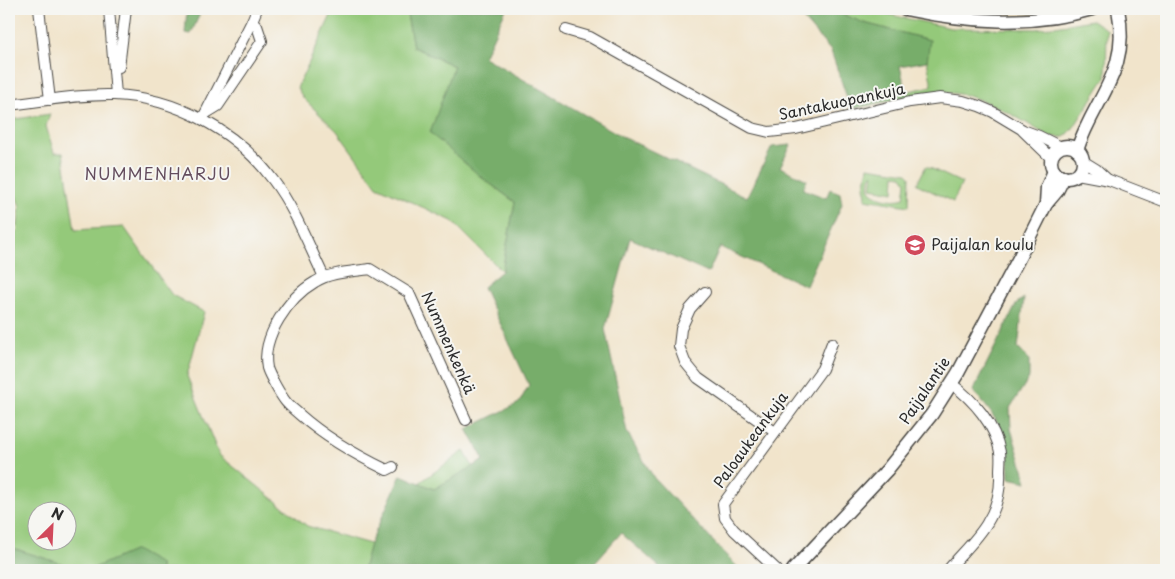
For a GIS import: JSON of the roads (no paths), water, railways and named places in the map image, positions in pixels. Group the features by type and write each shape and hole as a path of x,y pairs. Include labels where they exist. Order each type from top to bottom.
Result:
{"street":[{"path":"39,9 50,100"},
{"path":"110,9 116,95"},
{"path":"116,83 126,9"},
{"path":"203,116 257,9"},
{"path":"905,9 942,17 975,21 1041,19 1092,9"},
{"path":"1077,174 1082,166 1072,151 1112,80 1118,63 1121,34 1118,9"},
{"path":"203,116 218,106 262,41 257,26 252,21"},
{"name":"Santakuopankuja","path":"566,30 590,37 752,128 769,132 796,129 910,102 940,98 963,101 993,112 1022,130 1072,151 1109,180"},
{"path":"9,105 97,95 116,95 152,100 203,116 248,152 273,179 295,214 324,277"},
{"name":"Santakuopankuja","path":"1022,130 1057,169"},
{"name":"Paijalantie","path":"793,570 887,470 932,414 952,384 989,317 1046,204 1057,192 1057,150 1072,151"},
{"path":"1057,169 1073,176 1077,174 1109,180 1166,202"},
{"name":"Nummenkenkä","path":"393,467 387,470 356,455 317,430 286,402 268,369 268,352 271,336 280,317 297,294 314,282 324,277 370,269 409,293 466,420"},
{"path":"705,292 690,309 681,329 679,346 685,362 698,378 775,432"},
{"name":"Paloaukeankuja","path":"777,570 734,530 725,518 722,504 822,369 832,343"},
{"path":"948,570 987,524 999,494 1000,478 1000,452 994,434 983,415 966,395 952,384"}],"place":[{"name":"Paijalan koulu","path":"915,245"}],"district":[{"name":"NUMMENHARJU","path":"158,174"}]}
